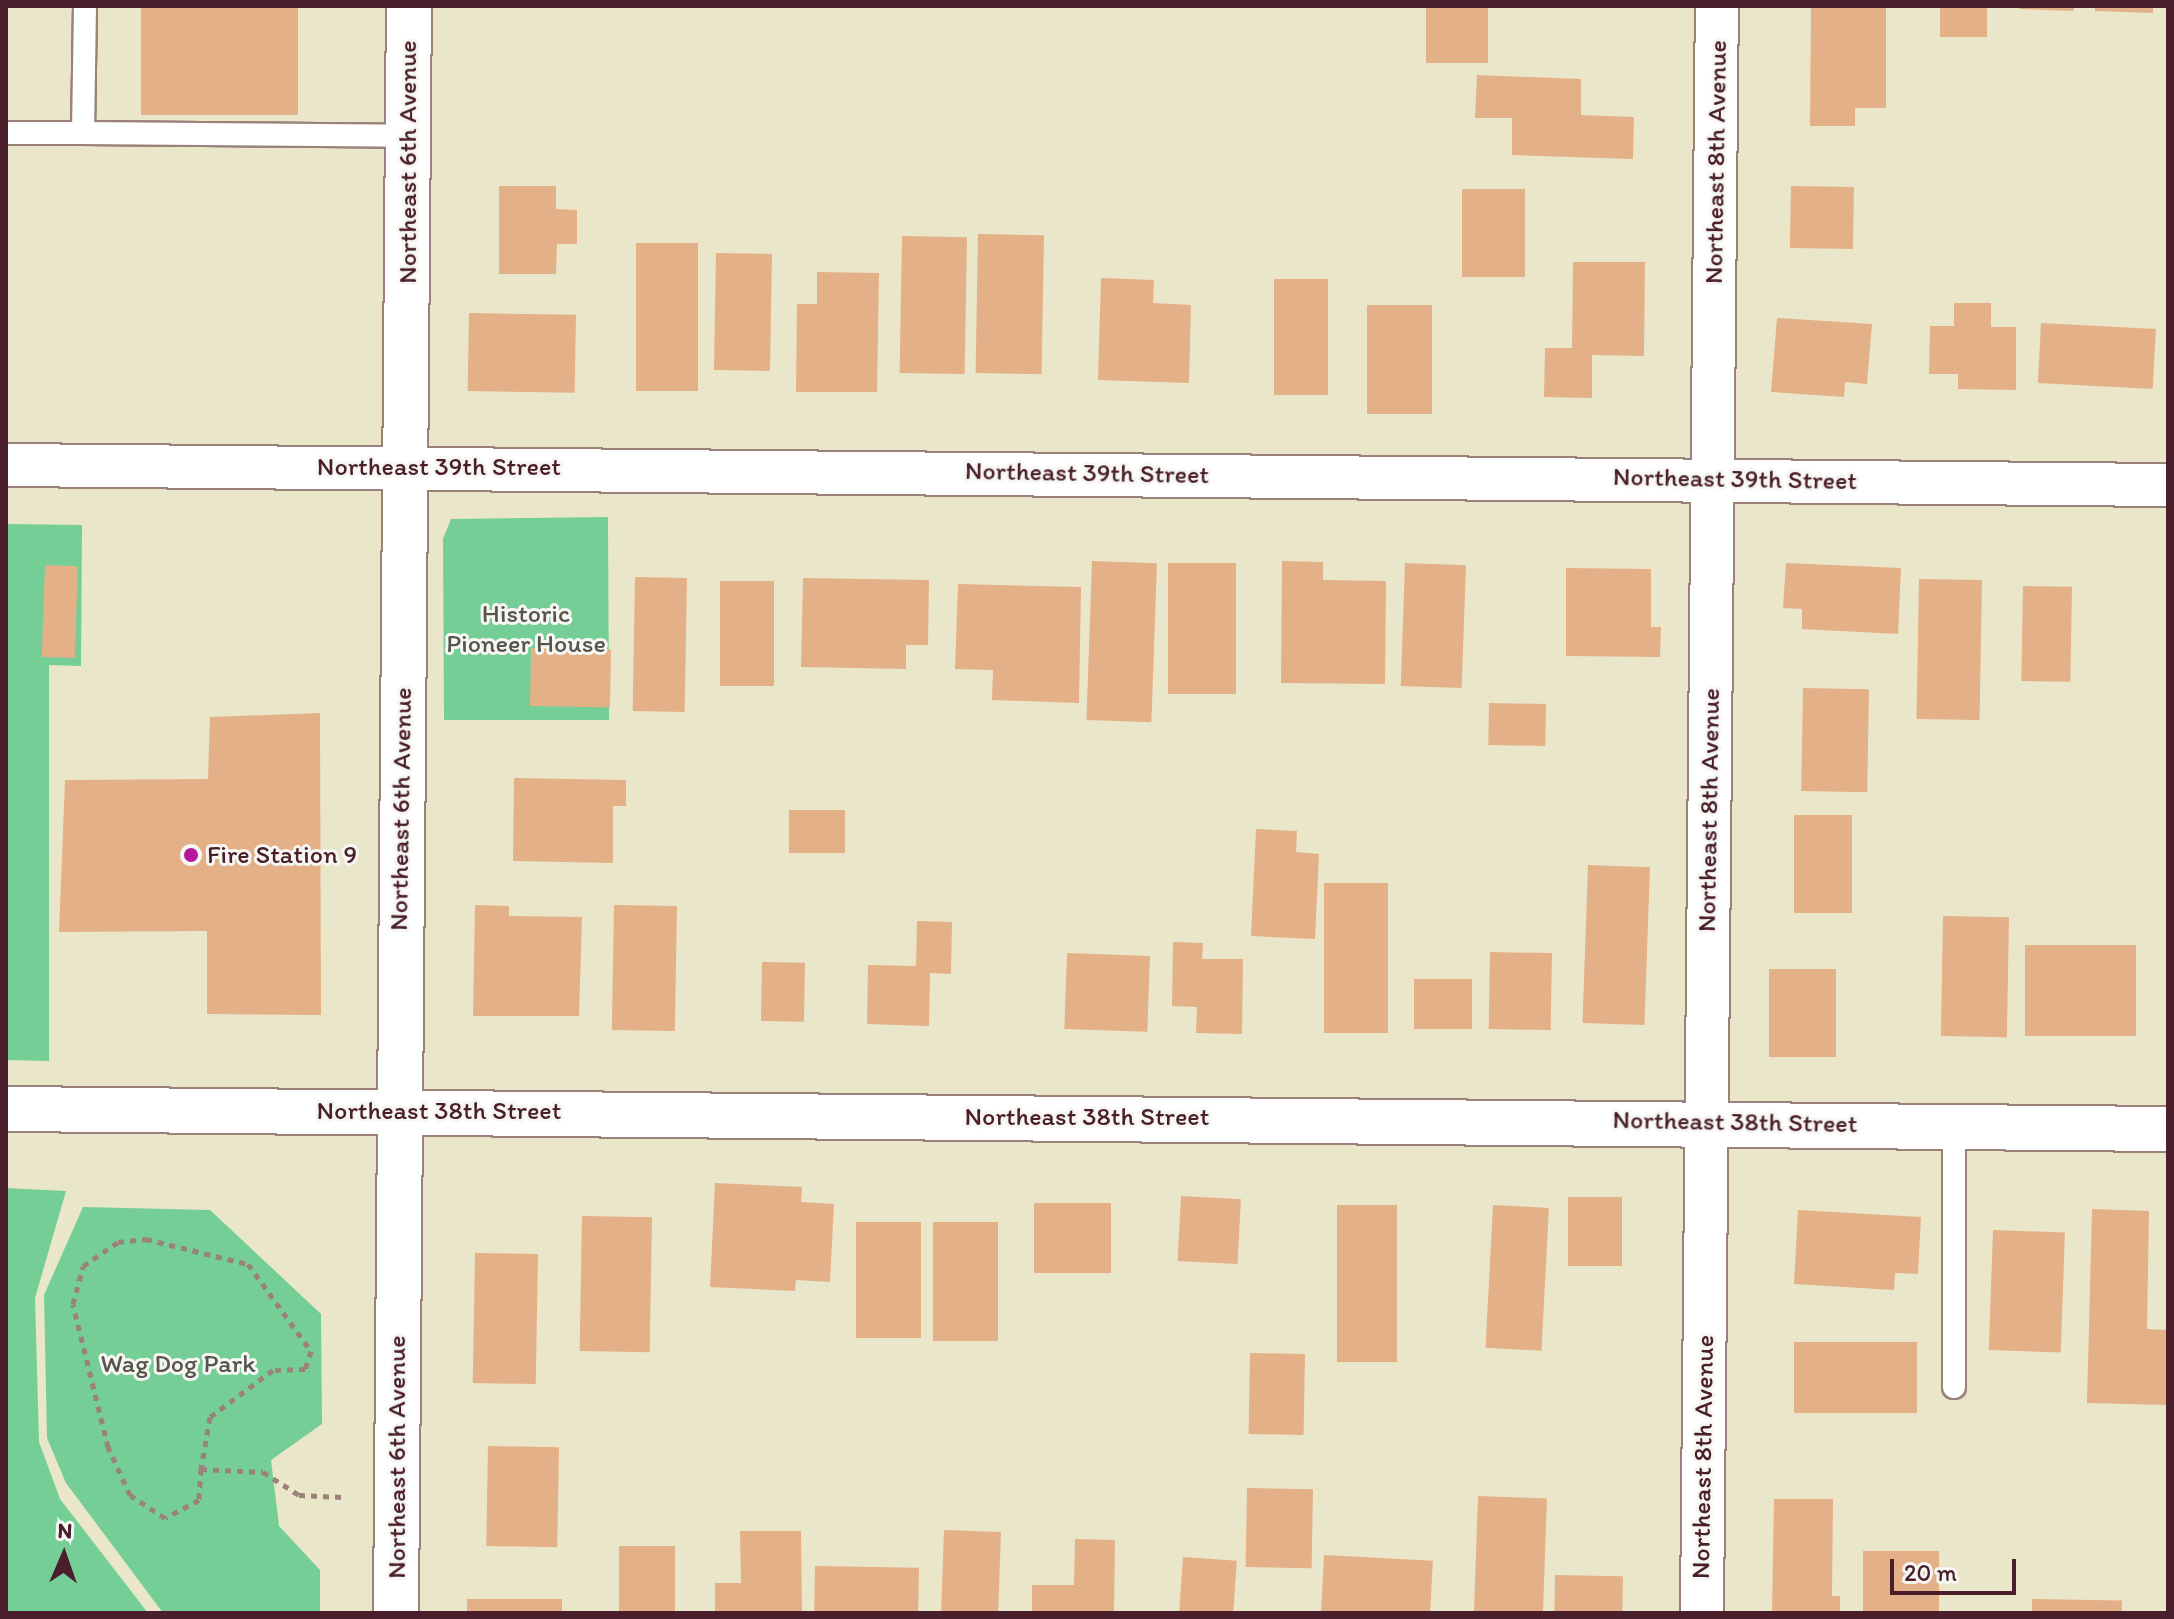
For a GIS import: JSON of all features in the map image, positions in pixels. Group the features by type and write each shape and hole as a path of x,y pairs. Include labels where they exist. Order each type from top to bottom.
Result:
{"street":[{"name":"Northeast 6th Avenue","path":"396,1613 409,6"},
{"name":"Northeast 8th Avenue","path":"1702,1613 1702,1124 1717,6"},
{"name":"Northeast 39th Street","path":"6,465 405,466 2168,485"},
{"name":"Northeast 38th Street","path":"6,1109 2168,1129"}],"lane":[{"path":"83,133 85,6"},
{"path":"6,133 408,136"},
{"path":"1954,1126 1954,1387"}],"path":[{"path":"146,1239 248,1264 311,1351 305,1369 273,1370 210,1417 201,1469 199,1500 165,1518 130,1495 108,1447 73,1304 83,1266 118,1242 146,1239"},
{"path":"201,1469 263,1472 299,1495 342,1497"}],"green space":[{"name":"Historic Pioneer House","path":"608,517 609,720 444,720 443,539 451,519"},
{"path":"6,524 82,525 81,666 49,665 49,1061 6,1060"},
{"path":"6,1188 66,1191 35,1298 39,1442 60,1499 148,1613 6,1613"},
{"name":"Wag Dog Park","path":"83,1207 210,1210 321,1314 322,1424 271,1460 279,1526 320,1570 320,1613 163,1613 66,1483 47,1438 44,1295"}],"building":[{"path":"141,6 298,6 298,115 141,115"},
{"path":"1426,6 1488,6 1488,63 1426,63"},
{"path":"1811,6 1886,6 1886,108 1855,108 1855,126 1810,126"},
{"path":"1940,6 1987,6 1987,37 1940,37"},
{"path":"2019,6 2074,6 2074,11 2019,9"},
{"path":"2095,6 2153,6 2153,13 2095,11"},
{"path":"1477,75 1581,79 1581,115 1634,117 1633,159 1512,155 1512,118 1475,118"},
{"path":"499,186 556,186 556,209 577,210 577,244 557,244 556,274 499,274"},
{"path":"1791,186 1854,187 1853,249 1790,248"},
{"path":"1462,189 1525,189 1525,277 1462,277"},
{"path":"978,234 1044,235 1042,374 976,373"},
{"path":"902,236 967,237 965,374 900,373"},
{"path":"636,243 698,243 698,391 636,391"},
{"path":"716,253 772,254 770,371 714,370"},
{"path":"1573,262 1645,262 1644,356 1592,355 1592,398 1544,397 1545,348 1572,348"},
{"path":"817,272 879,273 877,392 796,392 797,304 817,304"},
{"path":"1101,278 1154,280 1153,303 1191,305 1189,383 1098,380"},
{"path":"1274,279 1328,279 1328,395 1274,395"},
{"path":"1954,303 1991,303 1991,327 2016,327 2016,390 1958,389 1958,374 1929,374 1930,326 1954,326"},
{"path":"1367,305 1432,305 1432,414 1367,414"},
{"path":"469,313 576,315 575,393 468,391"},
{"path":"1777,318 1872,324 1867,384 1845,382 1844,397 1771,392"},
{"path":"2041,323 2156,329 2153,389 2038,383"},
{"path":"1092,561 1157,563 1151,722 1086,720"},
{"path":"1282,561 1323,562 1323,580 1386,581 1385,684 1281,683"},
{"path":"1168,563 1236,563 1236,694 1168,694"},
{"path":"1405,563 1466,565 1462,688 1401,686"},
{"path":"1786,563 1901,568 1898,634 1802,629 1802,609 1783,608"},
{"path":"45,565 78,566 75,658 42,657"},
{"path":"1566,568 1651,569 1651,627 1661,627 1660,657 1566,656"},
{"path":"635,577 687,578 685,712 633,711"},
{"path":"803,578 929,580 928,645 906,645 906,669 801,667"},
{"path":"1919,579 1982,580 1980,720 1917,719"},
{"path":"720,581 774,581 774,686 720,686"},
{"path":"958,584 1081,587 1079,703 992,700 993,670 955,669"},
{"path":"2023,586 2072,587 2070,682 2021,681"},
{"path":"531,648 611,649 610,707 530,706"},
{"path":"1803,688 1869,689 1867,792 1801,791"},
{"path":"1489,703 1546,704 1545,746 1488,745"},
{"name":"Fire Station 9","path":"320,713 321,1015 207,1014 207,931 59,932 65,780 208,779 210,717"},
{"path":"514,778 626,780 626,806 613,806 613,863 513,861"},
{"path":"789,810 845,810 845,853 789,853"},
{"path":"1794,815 1852,815 1852,913 1794,913"},
{"path":"1256,829 1297,831 1296,852 1319,854 1315,939 1251,936"},
{"path":"1588,865 1650,867 1644,1025 1582,1023"},
{"path":"1324,883 1388,883 1388,1033 1324,1033"},
{"path":"475,905 509,906 509,916 582,917 579,1016 473,1016"},
{"path":"614,905 677,906 675,1031 612,1030"},
{"path":"1943,916 2009,917 2007,1037 1941,1036"},
{"path":"917,921 952,922 951,974 930,973 929,1026 867,1024 868,965 916,966"},
{"path":"1173,942 1203,943 1202,959 1243,959 1242,1034 1196,1033 1197,1007 1172,1006"},
{"path":"2025,945 2136,945 2136,1036 2025,1036"},
{"path":"1490,952 1552,953 1551,1030 1489,1029"},
{"path":"1067,953 1150,956 1147,1032 1064,1029"},
{"path":"762,962 805,963 804,1022 761,1021"},
{"path":"1769,969 1836,969 1836,1057 1769,1057"},
{"path":"1414,979 1472,979 1472,1029 1414,1029"},
{"path":"715,1183 802,1187 801,1202 834,1204 830,1282 796,1280 795,1291 710,1287"},
{"path":"1181,1196 1241,1199 1238,1264 1178,1261"},
{"path":"1568,1197 1622,1197 1622,1266 1568,1266"},
{"path":"1034,1203 1111,1203 1111,1273 1034,1273"},
{"path":"1337,1205 1397,1205 1397,1362 1337,1362"},
{"path":"1493,1205 1549,1208 1541,1351 1486,1348"},
{"path":"2092,1209 2149,1211 2147,1329 2168,1330 2168,1405 2087,1403"},
{"path":"1798,1210 1921,1217 1918,1274 1895,1273 1894,1290 1794,1284"},
{"path":"582,1216 652,1217 650,1352 580,1351"},
{"path":"856,1222 921,1222 921,1338 856,1338"},
{"path":"933,1222 998,1222 998,1341 933,1341"},
{"path":"1993,1230 2065,1233 2061,1352 1989,1350"},
{"path":"475,1253 538,1254 536,1384 473,1383"},
{"path":"1794,1342 1917,1342 1917,1413 1794,1413"},
{"path":"1250,1353 1305,1354 1304,1435 1249,1434"},
{"path":"488,1446 559,1447 557,1547 486,1546"},
{"path":"1247,1488 1313,1489 1312,1568 1246,1567"},
{"path":"1478,1496 1547,1498 1543,1613 1474,1613"},
{"path":"1774,1499 1833,1499 1832,1596 1840,1596 1840,1613 1772,1613"},
{"path":"944,1530 1001,1532 998,1613 941,1613"},
{"path":"740,1531 801,1531 802,1613 715,1613 715,1583 741,1583"},
{"path":"1075,1539 1115,1540 1114,1613 1032,1613 1032,1585 1074,1585"},
{"path":"619,1546 675,1546 675,1613 619,1613"},
{"path":"1863,1551 1939,1551 1939,1613 1863,1613"},
{"path":"1324,1555 1433,1561 1430,1613 1321,1613"},
{"path":"1183,1557 1237,1561 1233,1613 1179,1613"},
{"path":"815,1566 919,1568 918,1613 814,1613"},
{"path":"1555,1575 1623,1576 1622,1613 1554,1613"},
{"path":"467,1599 562,1599 562,1613 467,1613"},
{"path":"2032,1599 2122,1601 2122,1613 2032,1613"}],"place":[{"name":"Fire Station 9","path":"191,855"}]}
